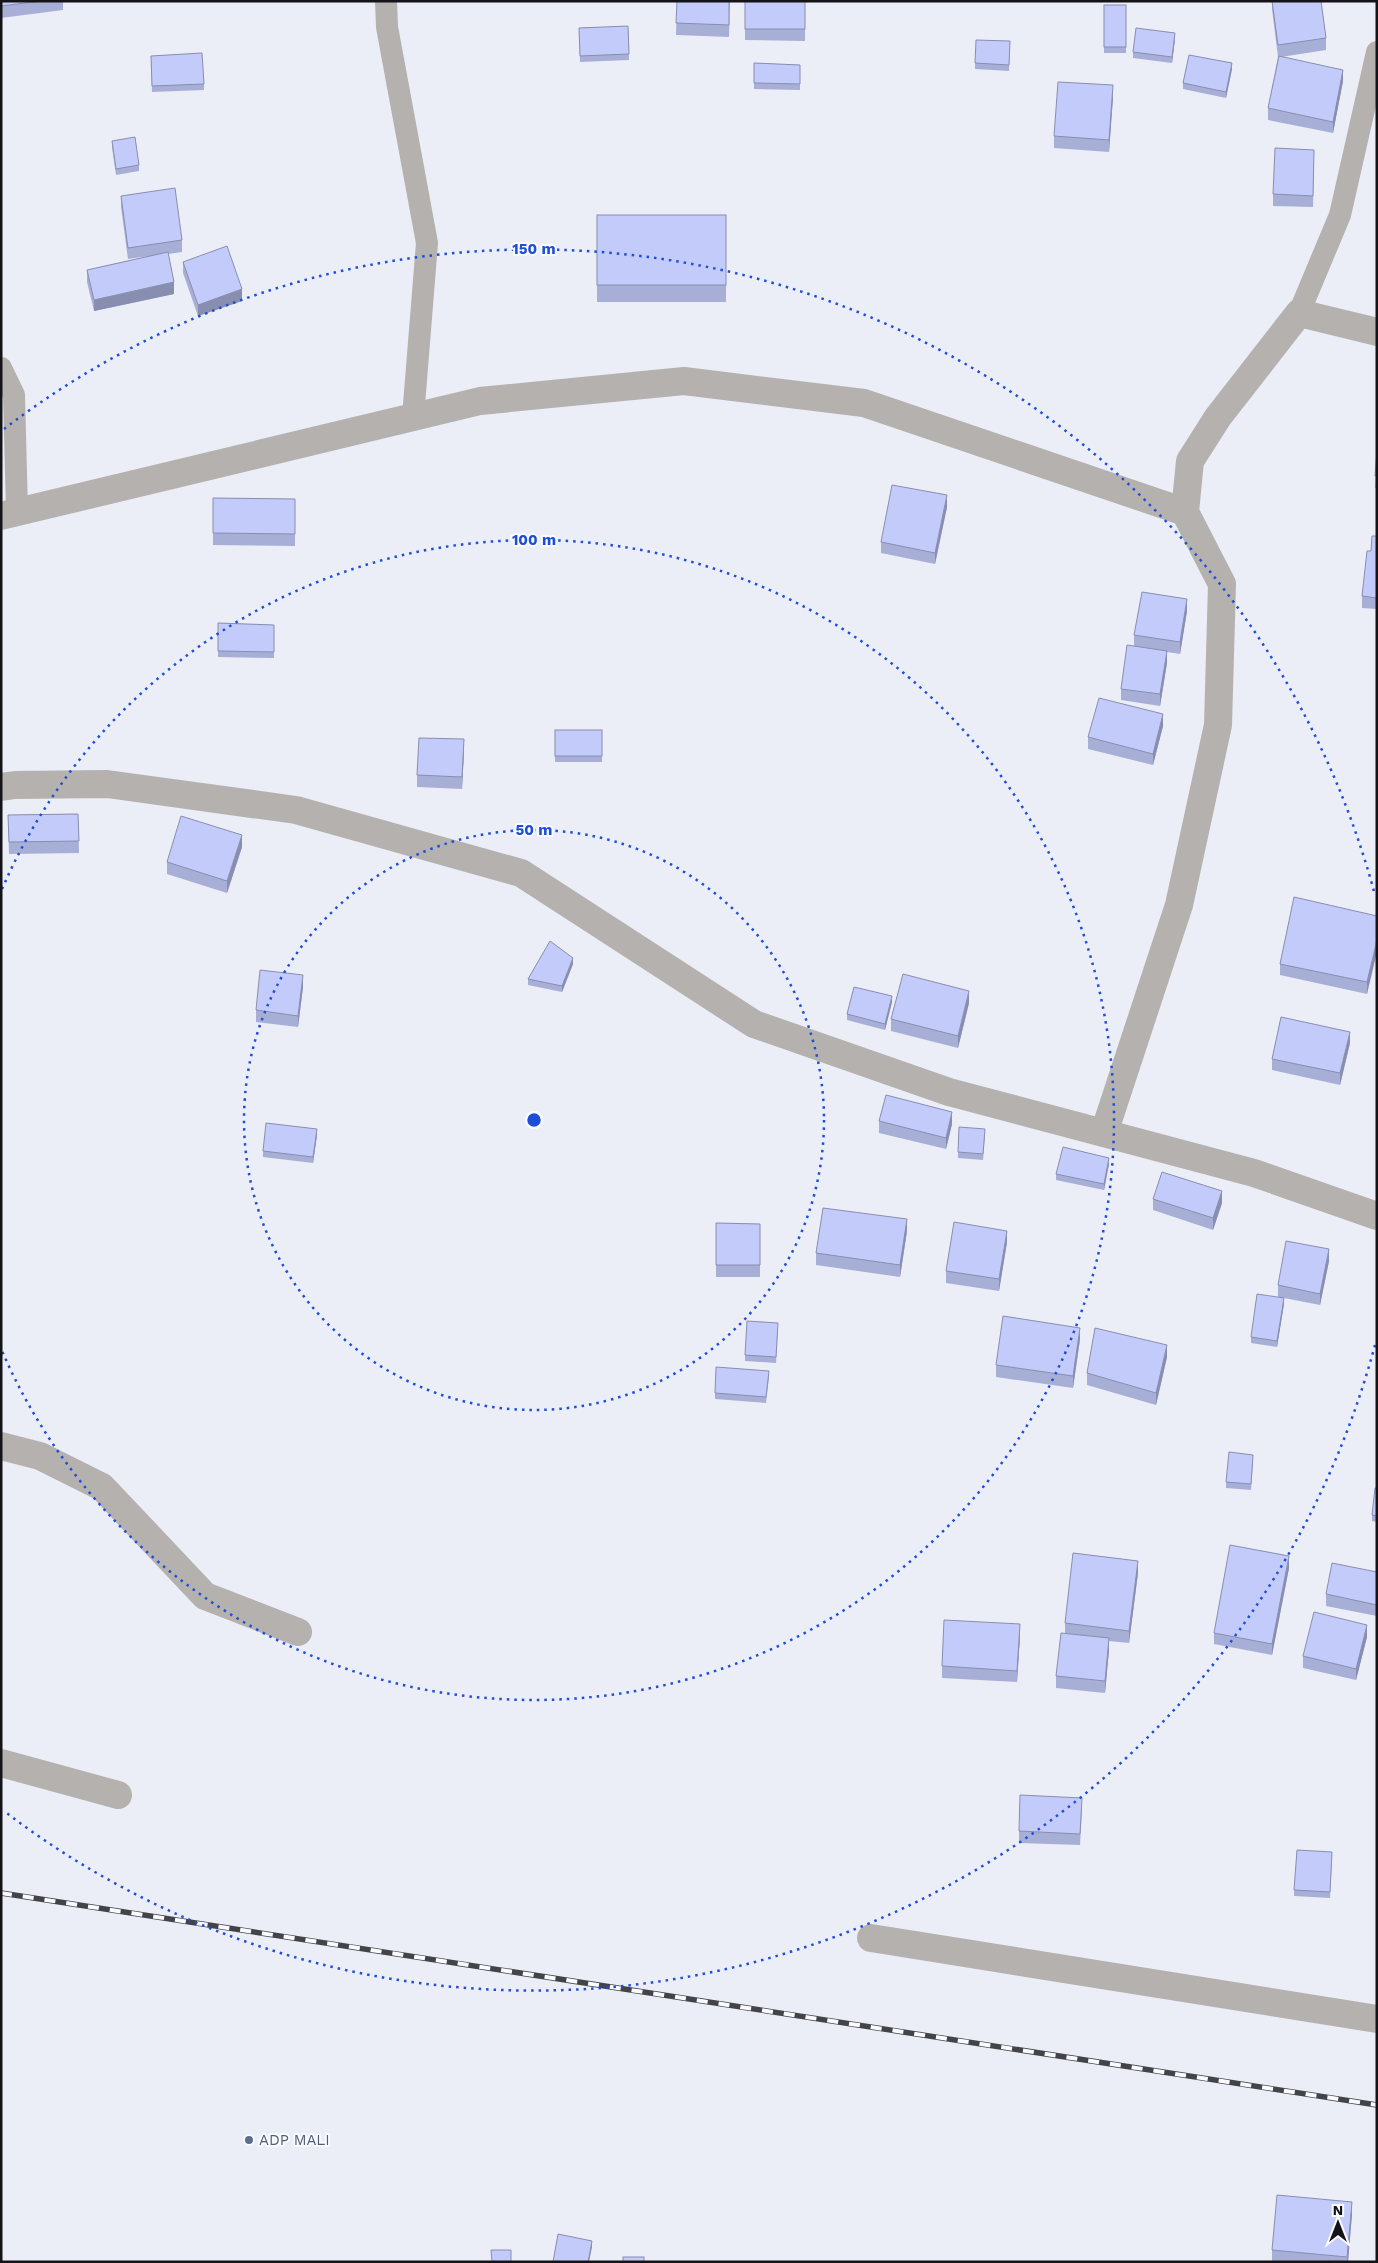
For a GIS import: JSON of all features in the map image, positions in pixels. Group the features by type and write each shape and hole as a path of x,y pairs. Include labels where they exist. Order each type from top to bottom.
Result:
{"street":[{"path":"386,1 387,27 427,243 413,417"},
{"path":"1104,1133 1179,905 1218,725 1222,584 1185,512 1190,461 1218,417 1299,313 1340,215 1377,52"},
{"path":"1299,313 1377,332"},
{"path":"1,368 14,395 9,514 480,401 684,381 864,402 1185,512"},
{"path":"1,787 15,785 107,784 296,810 521,873 754,1024 949,1092 1254,1173 1377,1216"},
{"path":"1,1446 40,1456 102,1487 204,1596 298,1632"},
{"path":"1,1763 118,1795"},
{"path":"871,1938 1377,2019"}],"building":[{"path":"1,1 41,1 1,6"},
{"path":"677,1 729,1 729,25 676,23"},
{"path":"745,1 805,1 805,29 745,29"},
{"path":"1272,1 1321,1 1326,38 1278,45"},
{"path":"1104,5 1126,5 1126,47 1104,47"},
{"path":"628,26 629,54 580,56 579,28"},
{"path":"1136,28 1175,33 1172,57 1133,52"},
{"path":"976,40 1010,41 1009,65 975,63"},
{"path":"202,53 204,84 152,86 151,56"},
{"path":"1189,55 1232,63 1226,92 1183,83"},
{"path":"1279,56 1343,70 1333,122 1268,108"},
{"path":"754,63 800,65 800,84 754,83"},
{"path":"1058,82 1113,85 1109,140 1054,136"},
{"path":"135,137 139,165 116,169 112,141"},
{"path":"1275,148 1314,150 1313,196 1273,194"},
{"path":"175,188 182,240 128,248 121,196"},
{"path":"597,215 726,215 726,285 597,285"},
{"path":"227,246 242,289 198,305 183,262"},
{"path":"168,252 174,282 94,300 87,270"},
{"path":"1377,450 1377,476 1375,476"},
{"path":"892,485 947,495 935,553 881,542"},
{"path":"213,498 295,499 295,534 213,533"},
{"path":"1372,536 1377,536 1377,598 1362,596 1367,551 1371,551"},
{"path":"1142,592 1187,599 1180,642 1134,635"},
{"path":"218,623 274,625 274,652 218,651"},
{"path":"1127,645 1167,651 1160,694 1121,689"},
{"path":"1099,698 1163,714 1153,754 1088,737"},
{"path":"555,730 602,730 602,756 555,756"},
{"path":"419,738 464,739 462,777 417,775"},
{"path":"78,814 79,841 9,842 8,815"},
{"path":"181,816 242,835 227,881 167,862"},
{"path":"1294,897 1377,916 1377,940 1367,982 1280,964"},
{"path":"550,941 573,958 562,986 528,979"},
{"path":"260,970 303,975 298,1016 256,1010"},
{"path":"903,974 969,991 958,1036 891,1019"},
{"path":"854,987 892,996 885,1024 847,1014"},
{"path":"1281,1017 1350,1032 1340,1073 1272,1059"},
{"path":"886,1095 952,1112 946,1138 879,1121"},
{"path":"266,1123 317,1129 313,1157 263,1151"},
{"path":"959,1127 985,1129 983,1154 958,1152"},
{"path":"1063,1147 1109,1158 1104,1184 1056,1174"},
{"path":"1162,1172 1222,1191 1213,1218 1153,1199"},
{"path":"823,1208 907,1219 900,1265 816,1253"},
{"path":"954,1222 1007,1231 999,1279 946,1271"},
{"path":"716,1223 760,1224 760,1265 716,1265"},
{"path":"1286,1241 1329,1249 1320,1294 1278,1285"},
{"path":"1257,1294 1284,1298 1277,1341 1251,1337"},
{"path":"1003,1316 1080,1328 1073,1376 996,1365"},
{"path":"747,1321 778,1323 776,1357 745,1355"},
{"path":"1095,1328 1167,1345 1156,1393 1087,1373"},
{"path":"716,1367 769,1371 766,1397 715,1393"},
{"path":"1229,1452 1253,1455 1251,1484 1226,1482"},
{"path":"1375,1488 1377,1488 1377,1516 1372,1515"},
{"path":"1230,1545 1289,1556 1272,1644 1214,1633"},
{"path":"1073,1553 1138,1561 1129,1631 1065,1623"},
{"path":"1332,1563 1377,1572 1377,1605 1326,1594"},
{"path":"1314,1612 1367,1625 1356,1669 1303,1656"},
{"path":"944,1620 1020,1624 1017,1671 942,1666"},
{"path":"1061,1633 1109,1638 1105,1681 1056,1676"},
{"path":"1020,1795 1082,1798 1080,1834 1019,1831"},
{"path":"1297,1850 1332,1852 1330,1892 1294,1890"},
{"path":"1277,2195 1352,2202 1347,2257 1272,2250"},
{"path":"558,2234 592,2241 588,2262 553,2262"},
{"path":"491,2250 511,2250 511,2262 492,2262"},
{"path":"623,2257 644,2257 644,2262 623,2262"}],"railway":[{"path":"1,1893 1377,2105"}],"place":[{"name":"ADP MALI","path":"249,2140"}]}
